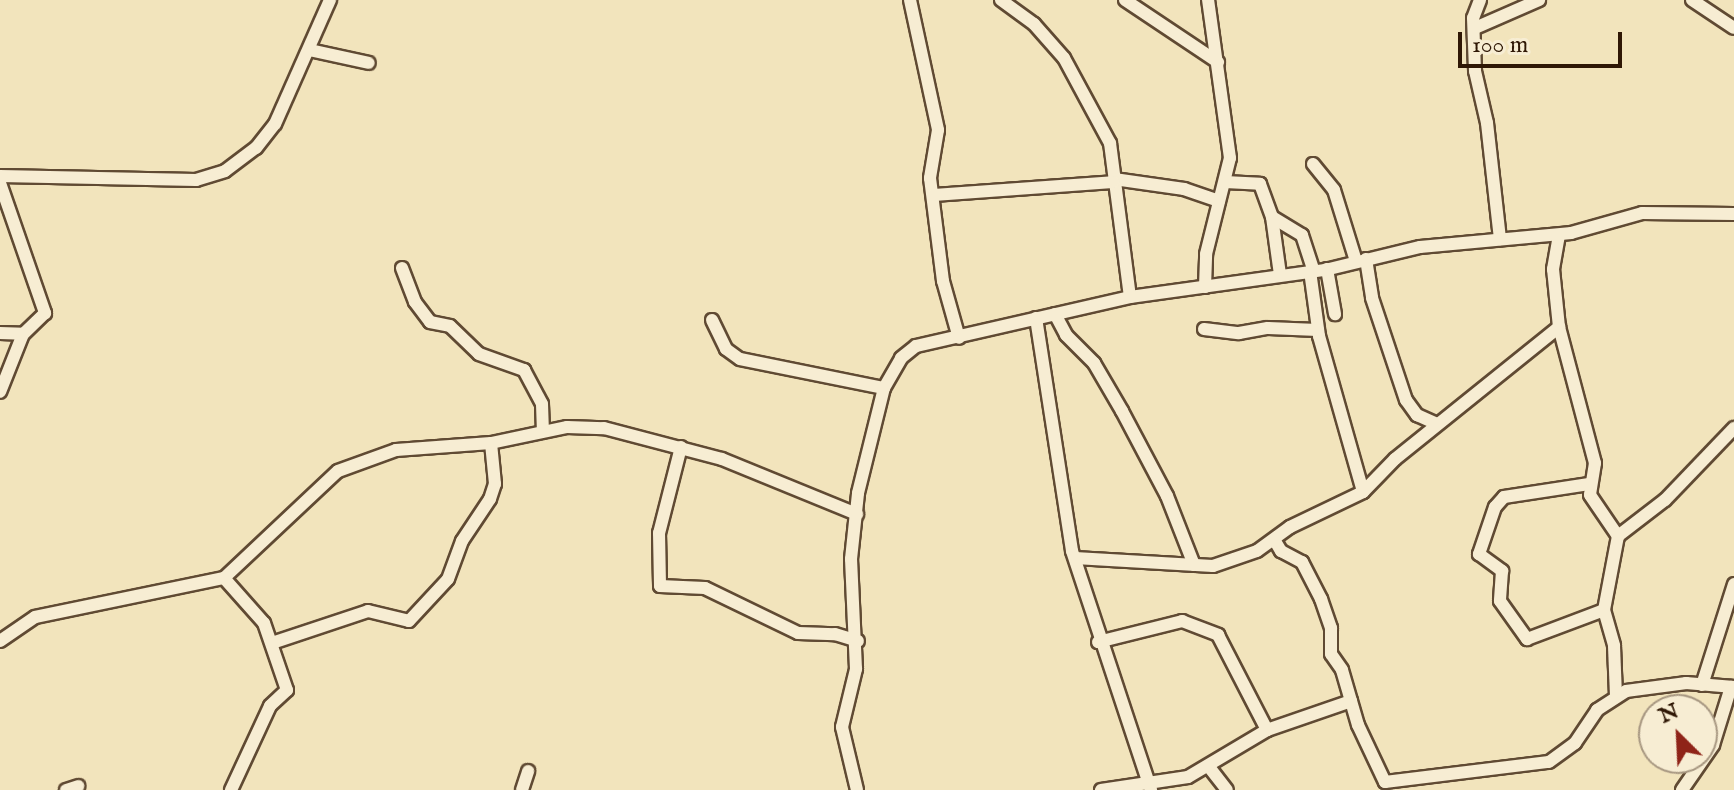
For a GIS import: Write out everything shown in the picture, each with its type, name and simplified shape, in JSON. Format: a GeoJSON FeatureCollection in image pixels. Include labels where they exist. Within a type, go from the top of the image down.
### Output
{"type":"FeatureCollection","features":[{"type":"Feature","properties":{"kind":"street"},"geometry":{"type":"LineString","coordinates":[[0,176],[196,180],[214,175],[244,159],[275,124],[330,0]]}},
{"type":"Feature","properties":{"kind":"street"},"geometry":{"type":"LineString","coordinates":[[910,0],[938,130],[930,158],[933,195],[943,281],[959,338]]}},
{"type":"Feature","properties":{"kind":"street"},"geometry":{"type":"LineString","coordinates":[[1001,0],[1034,24],[1064,58],[1110,143],[1130,297]]}},
{"type":"Feature","properties":{"kind":"street"},"geometry":{"type":"LineString","coordinates":[[1125,0],[1218,62]]}},
{"type":"Feature","properties":{"kind":"street"},"geometry":{"type":"LineString","coordinates":[[1205,287],[1206,254],[1225,182],[1230,133],[1208,0]]}},
{"type":"Feature","properties":{"kind":"street"},"geometry":{"type":"LineString","coordinates":[[1480,0],[1475,28],[1475,71],[1486,112],[1500,239]]}},
{"type":"Feature","properties":{"kind":"street"},"geometry":{"type":"LineString","coordinates":[[1475,28],[1539,0]]}},
{"type":"Feature","properties":{"kind":"street"},"geometry":{"type":"LineString","coordinates":[[1692,0],[1734,28]]}},
{"type":"Feature","properties":{"kind":"street"},"geometry":{"type":"LineString","coordinates":[[309,50],[369,63]]}},
{"type":"Feature","properties":{"kind":"street"},"geometry":{"type":"LineString","coordinates":[[1313,164],[1334,190],[1361,260],[1406,400],[1417,415],[1437,424]]}},
{"type":"Feature","properties":{"kind":"street"},"geometry":{"type":"LineString","coordinates":[[933,195],[1114,181],[1184,189],[1219,201]]}},
{"type":"Feature","properties":{"kind":"street"},"geometry":{"type":"LineString","coordinates":[[1225,182],[1260,184],[1272,217],[1280,275]]}},
{"type":"Feature","properties":{"kind":"street"},"geometry":{"type":"LineString","coordinates":[[0,183],[44,306],[41,319],[23,334],[0,392]]}},
{"type":"Feature","properties":{"kind":"street"},"geometry":{"type":"LineString","coordinates":[[857,790],[842,727],[858,641],[851,559],[864,461],[884,388],[901,358],[916,346],[1130,297],[1317,270],[1420,247],[1559,235],[1642,213],[1734,214]]}},
{"type":"Feature","properties":{"kind":"street"},"geometry":{"type":"LineString","coordinates":[[1272,217],[1300,231],[1335,314]]}},
{"type":"Feature","properties":{"kind":"street"},"geometry":{"type":"LineString","coordinates":[[1559,235],[1553,269],[1559,327],[1595,463],[1589,484],[1594,505],[1618,536]]}},
{"type":"Feature","properties":{"kind":"street"},"geometry":{"type":"LineString","coordinates":[[402,268],[415,302],[430,322],[450,326],[479,354],[524,370],[542,404],[543,431]]}},
{"type":"Feature","properties":{"kind":"street"},"geometry":{"type":"LineString","coordinates":[[1317,270],[1318,330],[1363,492]]}},
{"type":"Feature","properties":{"kind":"street"},"geometry":{"type":"LineString","coordinates":[[1055,314],[1066,335],[1094,363],[1122,411],[1167,496],[1194,565]]}},
{"type":"Feature","properties":{"kind":"street"},"geometry":{"type":"LineString","coordinates":[[1036,318],[1075,558],[1098,642],[1150,788]]}},
{"type":"Feature","properties":{"kind":"street"},"geometry":{"type":"LineString","coordinates":[[712,320],[726,349],[740,359],[884,388]]}},
{"type":"Feature","properties":{"kind":"street"},"geometry":{"type":"LineString","coordinates":[[1075,558],[1194,565],[1224,563],[1275,541],[1290,527],[1363,492],[1437,424],[1559,327]]}},
{"type":"Feature","properties":{"kind":"street"},"geometry":{"type":"LineString","coordinates":[[1204,329],[1318,330]]}},
{"type":"Feature","properties":{"kind":"street"},"geometry":{"type":"LineString","coordinates":[[0,333],[23,334]]}},
{"type":"Feature","properties":{"kind":"street"},"geometry":{"type":"LineString","coordinates":[[1,635],[35,617],[224,578],[346,466],[396,450],[491,443],[543,431],[604,428],[722,459],[857,514]]}},
{"type":"Feature","properties":{"kind":"street"},"geometry":{"type":"LineString","coordinates":[[1616,696],[1614,646],[1604,610],[1618,536],[1665,500],[1734,428]]}},
{"type":"Feature","properties":{"kind":"street"},"geometry":{"type":"LineString","coordinates":[[272,643],[368,611],[409,621],[448,579],[462,541],[490,499],[495,484],[491,443]]}},
{"type":"Feature","properties":{"kind":"street"},"geometry":{"type":"LineString","coordinates":[[681,447],[659,533],[660,586],[705,588],[798,633],[835,634],[858,641]]}},
{"type":"Feature","properties":{"kind":"street"},"geometry":{"type":"LineString","coordinates":[[1589,484],[1500,499],[1479,554],[1502,571],[1500,601],[1527,639],[1604,610]]}},
{"type":"Feature","properties":{"kind":"street"},"geometry":{"type":"LineString","coordinates":[[1275,541],[1281,551],[1302,562],[1321,599],[1331,628],[1331,654],[1384,786],[1549,762],[1575,743],[1597,710],[1616,696],[1652,686],[1732,687],[1713,745],[1682,790]]}},
{"type":"Feature","properties":{"kind":"street"},"geometry":{"type":"LineString","coordinates":[[224,578],[254,606],[272,643],[287,690],[270,706],[231,790]]}},
{"type":"Feature","properties":{"kind":"street"},"geometry":{"type":"LineString","coordinates":[[1702,685],[1734,584]]}},
{"type":"Feature","properties":{"kind":"street"},"geometry":{"type":"LineString","coordinates":[[1098,642],[1182,621],[1218,635],[1267,730]]}},
{"type":"Feature","properties":{"kind":"street"},"geometry":{"type":"LineString","coordinates":[[1101,790],[1150,788],[1209,767],[1267,730],[1351,701]]}},
{"type":"Feature","properties":{"kind":"street"},"geometry":{"type":"LineString","coordinates":[[1209,767],[1227,790]]}},
{"type":"Feature","properties":{"kind":"street"},"geometry":{"type":"LineString","coordinates":[[522,790],[528,771]]}}]}
